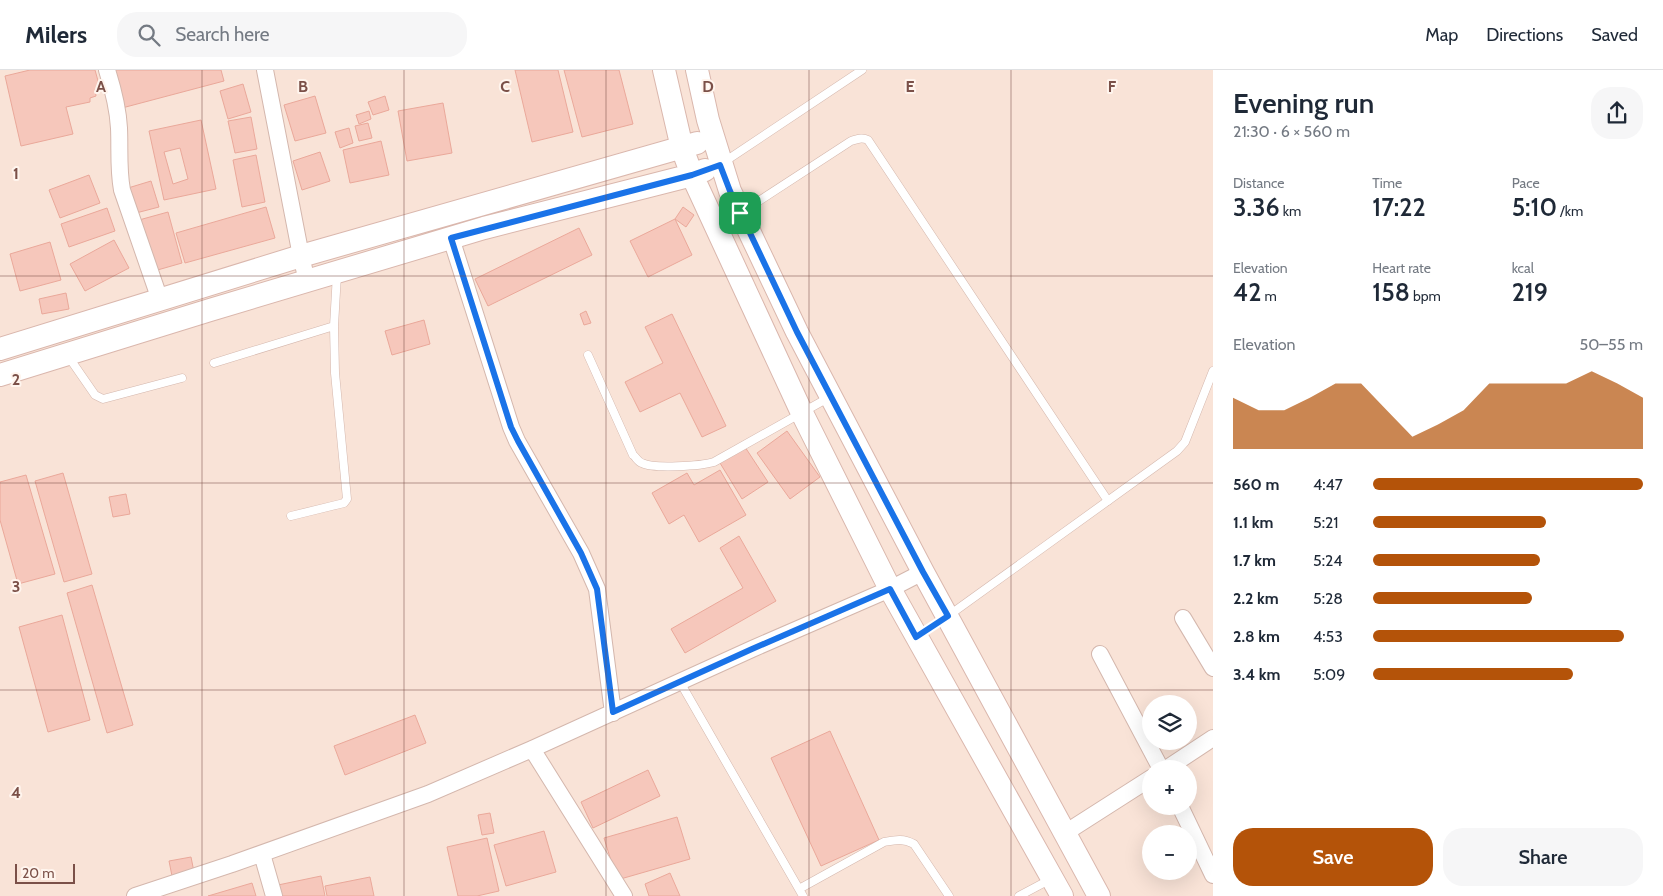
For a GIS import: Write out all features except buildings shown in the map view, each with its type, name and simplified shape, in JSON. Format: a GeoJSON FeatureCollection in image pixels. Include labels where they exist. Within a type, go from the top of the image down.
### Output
{"type":"FeatureCollection","features":[{"type":"Feature","properties":{"kind":"main road"},"geometry":{"type":"LineString","coordinates":[[664,70],[682,148],[692,175],[802,413],[890,589],[1057,887]]}},
{"type":"Feature","properties":{"kind":"main road"},"geometry":{"type":"LineString","coordinates":[[698,70],[712,138],[720,165],[740,213],[797,332],[923,572],[1099,896]]}},
{"type":"Feature","properties":{"kind":"main road"},"geometry":{"type":"LineString","coordinates":[[0,349],[301,256],[712,138]]}},
{"type":"Feature","properties":{"kind":"main road"},"geometry":{"type":"LineString","coordinates":[[0,375],[451,238],[692,175],[720,165]]}},
{"type":"Feature","properties":{"kind":"street"},"geometry":{"type":"LineString","coordinates":[[107,70],[114,91],[119,127],[122,190],[160,300]]}},
{"type":"Feature","properties":{"kind":"street"},"geometry":{"type":"LineString","coordinates":[[265,70],[307,281]]}},
{"type":"Feature","properties":{"kind":"street"},"geometry":{"type":"LineString","coordinates":[[451,238],[511,427],[581,553],[597,589],[613,712]]}},
{"type":"Feature","properties":{"kind":"street"},"geometry":{"type":"LineString","coordinates":[[135,896],[262,854],[428,794],[532,750],[752,649],[890,589],[923,572]]}},
{"type":"Feature","properties":{"kind":"street"},"geometry":{"type":"LineString","coordinates":[[1183,618],[1213,668]]}},
{"type":"Feature","properties":{"kind":"street"},"geometry":{"type":"LineString","coordinates":[[1100,654],[1157,760]]}},
{"type":"Feature","properties":{"kind":"street"},"geometry":{"type":"LineString","coordinates":[[1180,760],[1213,738]]}},
{"type":"Feature","properties":{"kind":"street"},"geometry":{"type":"LineString","coordinates":[[532,750],[624,896]]}},
{"type":"Feature","properties":{"kind":"street"},"geometry":{"type":"LineString","coordinates":[[1065,833],[1142,784]]}},
{"type":"Feature","properties":{"kind":"street"},"geometry":{"type":"LineString","coordinates":[[1184,815],[1213,875]]}},
{"type":"Feature","properties":{"kind":"street"},"geometry":{"type":"LineString","coordinates":[[262,854],[274,896]]}},
{"type":"Feature","properties":{"kind":"lane"},"geometry":{"type":"LineString","coordinates":[[720,165],[862,70]]}},
{"type":"Feature","properties":{"kind":"lane"},"geometry":{"type":"LineString","coordinates":[[740,213],[851,142],[864,138],[868,140],[1108,501]]}},
{"type":"Feature","properties":{"kind":"lane"},"geometry":{"type":"LineString","coordinates":[[291,516],[344,503],[347,499],[335,373],[334,326],[337,272]]}},
{"type":"Feature","properties":{"kind":"lane"},"geometry":{"type":"LineString","coordinates":[[214,363],[334,326]]}},
{"type":"Feature","properties":{"kind":"lane"},"geometry":{"type":"LineString","coordinates":[[67,354],[98,398],[103,399],[182,378]]}},
{"type":"Feature","properties":{"kind":"lane"},"geometry":{"type":"LineString","coordinates":[[588,355],[633,455],[641,463],[651,466],[703,465],[714,462],[831,396]]}},
{"type":"Feature","properties":{"kind":"lane"},"geometry":{"type":"LineString","coordinates":[[916,637],[1178,451],[1185,442],[1213,371]]}},
{"type":"Feature","properties":{"kind":"lane"},"geometry":{"type":"LineString","coordinates":[[680,682],[801,892],[884,842],[897,839],[906,840],[914,844],[949,896]]}},
{"type":"Feature","properties":{"kind":"lane"},"geometry":{"type":"LineString","coordinates":[[1019,896],[1057,887]]}},
{"type":"Feature","properties":{"kind":"shaded area"},"geometry":{"type":"Polygon","coordinates":[[[0,70],[1213,70],[1213,896],[0,896],[0,70]]]}},
{"type":"Feature","properties":{"kind":"route"},"geometry":{"type":"LineString","coordinates":[[720,165],[740,213],[797,332],[948,616],[916,637],[890,589],[613,712],[597,589],[581,553],[511,427],[451,238],[692,175],[720,165]]}}]}
